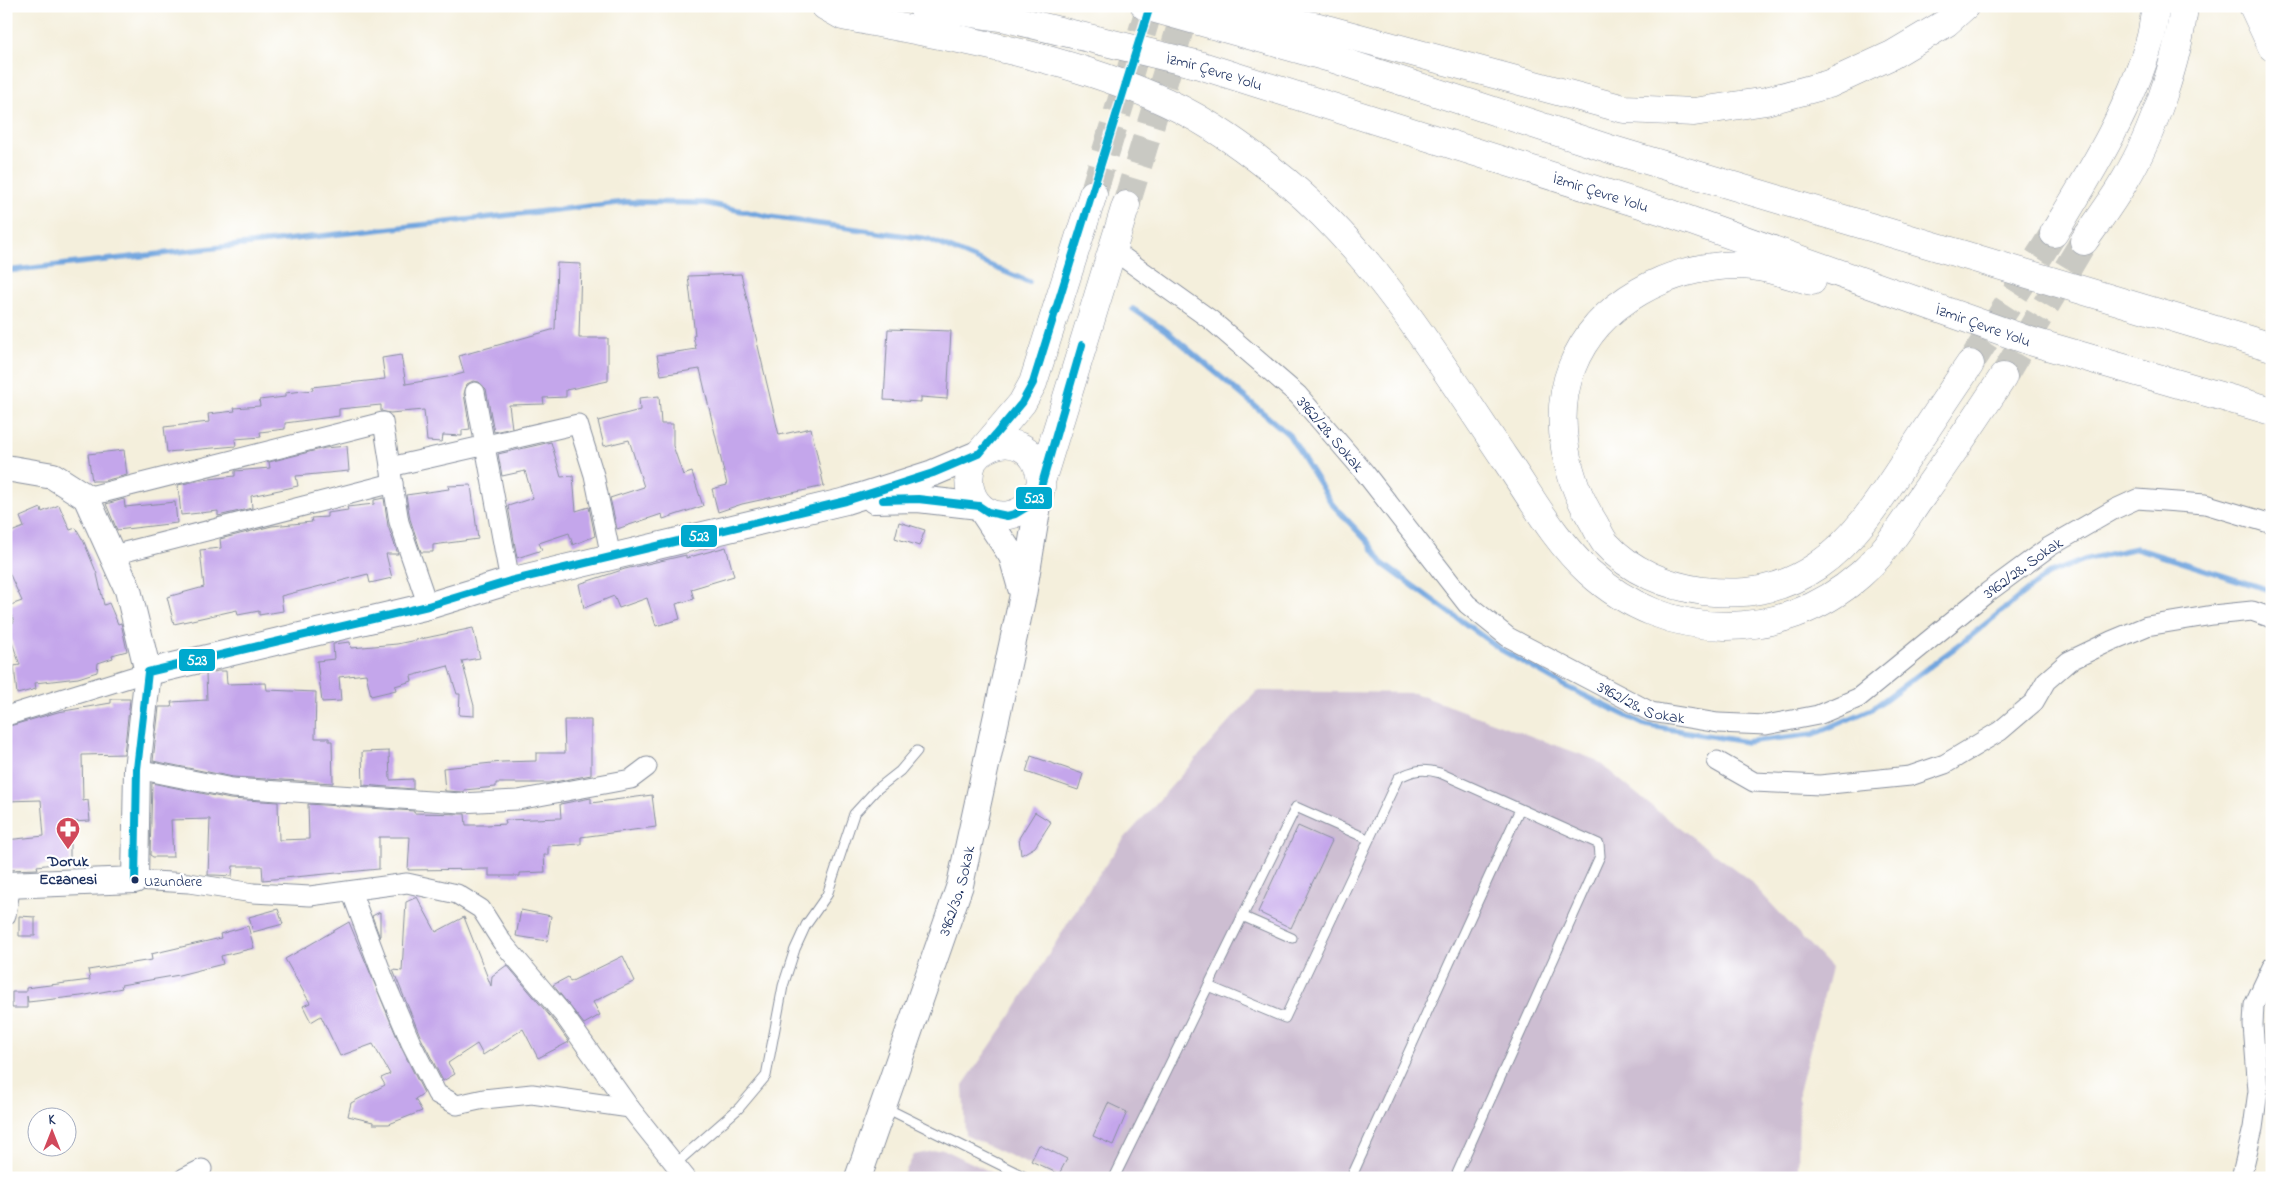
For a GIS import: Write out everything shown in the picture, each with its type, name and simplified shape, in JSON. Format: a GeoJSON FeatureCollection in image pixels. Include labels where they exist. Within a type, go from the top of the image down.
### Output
{"type":"FeatureCollection","features":[{"type":"Feature","properties":{"kind":"main road"},"geometry":{"type":"LineString","coordinates":[[826,6],[843,16],[1007,49],[1101,77],[1171,104],[1253,155],[1291,185],[1372,268],[1407,314],[1542,514],[1579,562],[1614,591],[1666,618],[1688,623],[1722,626],[1775,621],[1798,614],[1838,592],[1862,574],[1893,537],[2003,377]]}},
{"type":"Feature","properties":{"kind":"main road","name":"İzmir Çevre Yolu"},"geometry":{"type":"LineString","coordinates":[[922,6],[1006,18],[1196,64],[1669,213],[2030,341],[2272,411]]}},
{"type":"Feature","properties":{"kind":"main road"},"geometry":{"type":"LineString","coordinates":[[1145,6],[1334,59],[1612,150],[2272,347]]}},
{"type":"Feature","properties":{"kind":"main road"},"geometry":{"type":"LineString","coordinates":[[1184,6],[1315,26],[1624,109],[1694,112],[1766,101],[1829,84],[1892,55],[1946,23],[1965,6]]}},
{"type":"Feature","properties":{"kind":"main road"},"geometry":{"type":"LineString","coordinates":[[2054,233],[2094,168],[2129,98],[2150,40],[2156,6]]}},
{"type":"Feature","properties":{"kind":"main road"},"geometry":{"type":"LineString","coordinates":[[2084,241],[2126,179],[2149,130],[2164,91],[2174,57],[2184,6]]}},
{"type":"Feature","properties":{"kind":"main road"},"geometry":{"type":"LineString","coordinates":[[2253,6],[2272,47]]}},
{"type":"Feature","properties":{"kind":"main road"},"geometry":{"type":"LineString","coordinates":[[1093,194],[1032,383],[1022,404],[980,453],[971,467],[968,483],[971,495],[979,506],[994,514],[1011,516],[1028,508],[1036,498],[1041,487],[1083,342],[1126,205]]}},
{"type":"Feature","properties":{"kind":"main road"},"geometry":{"type":"LineString","coordinates":[[1970,364],[1878,502],[1853,533],[1819,564],[1794,580],[1767,590],[1740,593],[1685,588],[1643,572],[1606,544],[1576,490],[1569,465],[1563,422],[1572,366],[1596,328],[1615,307],[1650,286],[1671,277],[1738,265],[1760,268],[2030,341]]}},
{"type":"Feature","properties":{"kind":"main road"},"geometry":{"type":"LineString","coordinates":[[980,453],[988,447],[1007,443],[1025,449],[1038,465],[1041,487]]}},
{"type":"Feature","properties":{"kind":"street","name":"3962/28. Sokak"},"geometry":{"type":"LineString","coordinates":[[1113,250],[1211,320],[1298,395],[1365,473],[1467,604],[1508,636],[1651,712],[1718,723],[1766,725],[1818,715],[1858,698],[1988,592],[2049,547],[2115,509],[2137,499],[2205,504],[2272,524]]}},
{"type":"Feature","properties":{"kind":"street"},"geometry":{"type":"LineString","coordinates":[[475,392],[486,445],[504,559],[510,581]]}},
{"type":"Feature","properties":{"kind":"street"},"geometry":{"type":"LineString","coordinates":[[86,498],[382,422],[399,522],[428,606]]}},
{"type":"Feature","properties":{"kind":"street"},"geometry":{"type":"LineString","coordinates":[[113,555],[391,475],[486,445],[578,424],[594,475],[612,557]]}},
{"type":"Feature","properties":{"kind":"street"},"geometry":{"type":"LineString","coordinates":[[6,716],[148,672],[428,606],[510,581],[846,501],[933,473],[980,453]]}},
{"type":"Feature","properties":{"kind":"street"},"geometry":{"type":"LineString","coordinates":[[6,468],[53,476],[86,498],[128,590],[148,672],[137,769],[135,880]]}},
{"type":"Feature","properties":{"kind":"street","name":"3962/30. Sokak"},"geometry":{"type":"LineString","coordinates":[[858,1178],[960,885],[1023,595],[1041,487]]}},
{"type":"Feature","properties":{"kind":"street"},"geometry":{"type":"LineString","coordinates":[[846,501],[918,499],[979,506],[1012,556],[1023,595]]}},
{"type":"Feature","properties":{"kind":"street"},"geometry":{"type":"LineString","coordinates":[[1718,762],[1754,782],[1820,785],[1910,776],[1945,764],[2000,731],[2034,702],[2046,681],[2069,661],[2120,637],[2147,626],[2213,615],[2252,611],[2272,618]]}},
{"type":"Feature","properties":{"kind":"street"},"geometry":{"type":"LineString","coordinates":[[137,769],[232,788],[461,803],[518,800],[632,780],[647,767]]}},
{"type":"Feature","properties":{"kind":"street"},"geometry":{"type":"LineString","coordinates":[[6,915],[9,885],[135,880],[189,883],[253,893],[310,896],[407,883],[457,894],[481,909],[502,942],[563,1014],[630,1108],[680,1171]]}},
{"type":"Feature","properties":{"kind":"street"},"geometry":{"type":"LineString","coordinates":[[351,890],[385,982],[436,1094],[457,1105],[484,1099],[532,1094],[630,1108]]}},
{"type":"Feature","properties":{"kind":"street"},"geometry":{"type":"LineString","coordinates":[[2241,1178],[2253,1128],[2258,1091],[2253,1025],[2254,1005],[2272,967]]}},
{"type":"Feature","properties":{"kind":"street"},"geometry":{"type":"LineString","coordinates":[[184,1178],[202,1169]]}},
{"type":"Feature","properties":{"kind":"lane"},"geometry":{"type":"LineString","coordinates":[[680,1171],[740,1108],[766,1076],[783,986],[795,949],[806,925],[827,895],[854,814],[876,790],[900,771],[917,750]]}},
{"type":"Feature","properties":{"kind":"lane"},"geometry":{"type":"LineString","coordinates":[[1208,986],[1285,1018],[1398,778],[1413,770],[1429,770],[1440,773],[1599,844],[1600,856],[1456,1178]]}},
{"type":"Feature","properties":{"kind":"lane"},"geometry":{"type":"LineString","coordinates":[[1114,1178],[1296,808],[1368,839]]}},
{"type":"Feature","properties":{"kind":"lane"},"geometry":{"type":"LineString","coordinates":[[1351,1178],[1520,809]]}},
{"type":"Feature","properties":{"kind":"lane"},"geometry":{"type":"LineString","coordinates":[[1242,916],[1292,938]]}},
{"type":"Feature","properties":{"kind":"lane"},"geometry":{"type":"LineString","coordinates":[[884,1107],[1027,1178]]}},
{"type":"Feature","properties":{"kind":"shaded area"},"geometry":{"type":"Polygon","coordinates":[[[1257,691],[1414,693],[1596,760],[1656,810],[1748,879],[1831,968],[1799,1092],[1798,1178],[1058,1178],[965,1135],[963,1085],[1006,1023],[1092,884],[1123,840],[1257,691]]]}},
{"type":"Feature","properties":{"kind":"shaded area"},"geometry":{"type":"Polygon","coordinates":[[[943,1149],[1003,1178],[902,1178],[914,1155],[943,1149]]]}},
{"type":"Feature","properties":{"kind":"building"},"geometry":{"type":"Polygon","coordinates":[[[557,263],[581,264],[579,338],[608,338],[608,381],[566,390],[566,397],[543,398],[544,404],[509,405],[512,428],[494,432],[486,389],[479,382],[473,381],[467,384],[464,394],[470,429],[462,430],[462,436],[443,435],[442,442],[427,441],[424,410],[390,413],[381,411],[381,405],[339,409],[339,416],[285,423],[285,429],[260,432],[261,437],[235,439],[236,446],[167,452],[164,427],[209,422],[208,414],[235,411],[234,408],[260,406],[259,400],[285,397],[285,393],[313,390],[312,387],[385,379],[382,358],[401,355],[406,384],[453,376],[464,373],[459,356],[555,329],[557,263]]]}},
{"type":"Feature","properties":{"kind":"building"},"geometry":{"type":"Polygon","coordinates":[[[741,274],[779,435],[811,428],[824,486],[742,504],[718,512],[712,489],[727,485],[700,369],[661,375],[657,355],[696,349],[693,336],[695,335],[688,276],[741,274]]]}},
{"type":"Feature","properties":{"kind":"building"},"geometry":{"type":"Polygon","coordinates":[[[888,329],[951,331],[947,399],[921,397],[921,402],[884,400],[888,329]]]}},
{"type":"Feature","properties":{"kind":"building"},"geometry":{"type":"Polygon","coordinates":[[[659,396],[661,424],[673,424],[673,446],[683,475],[692,472],[703,506],[663,519],[662,514],[617,529],[610,498],[644,487],[629,440],[604,446],[598,421],[640,410],[639,398],[659,396]]]}},
{"type":"Feature","properties":{"kind":"building"},"geometry":{"type":"Polygon","coordinates":[[[551,442],[561,477],[573,476],[576,511],[589,507],[595,536],[573,545],[569,533],[539,543],[542,550],[517,558],[508,506],[533,498],[525,471],[502,476],[498,454],[551,442]]]}},
{"type":"Feature","properties":{"kind":"building"},"geometry":{"type":"Polygon","coordinates":[[[347,446],[349,471],[296,476],[298,486],[251,496],[252,508],[218,516],[218,511],[181,515],[178,485],[235,476],[235,471],[270,468],[269,462],[325,448],[347,446]]]}},
{"type":"Feature","properties":{"kind":"building"},"geometry":{"type":"Polygon","coordinates":[[[124,450],[127,475],[103,481],[92,481],[88,454],[124,450]]]}},
{"type":"Feature","properties":{"kind":"building"},"geometry":{"type":"Polygon","coordinates":[[[471,485],[478,539],[433,545],[433,552],[421,552],[410,519],[406,495],[449,489],[448,486],[471,485]]]}},
{"type":"Feature","properties":{"kind":"building"},"geometry":{"type":"Polygon","coordinates":[[[384,498],[388,526],[398,554],[386,554],[392,578],[370,583],[368,574],[281,596],[283,611],[259,615],[259,611],[238,615],[237,610],[174,624],[167,597],[204,587],[200,550],[221,548],[220,539],[272,526],[312,522],[311,518],[327,517],[327,513],[348,510],[347,507],[374,504],[374,500],[384,498]]]}},
{"type":"Feature","properties":{"kind":"building"},"geometry":{"type":"Polygon","coordinates":[[[124,499],[125,507],[175,502],[177,523],[117,530],[106,504],[124,499]]]}},
{"type":"Feature","properties":{"kind":"building"},"geometry":{"type":"Polygon","coordinates":[[[59,505],[70,530],[76,528],[84,542],[97,574],[104,605],[109,603],[118,624],[121,623],[127,651],[112,655],[113,658],[98,663],[97,672],[78,678],[35,683],[36,689],[17,694],[14,666],[20,665],[6,625],[14,622],[8,606],[22,601],[6,566],[6,534],[24,527],[20,517],[41,508],[42,512],[59,505]]]}},
{"type":"Feature","properties":{"kind":"building"},"geometry":{"type":"Polygon","coordinates":[[[899,522],[925,530],[919,546],[895,538],[899,522]]]}},
{"type":"Feature","properties":{"kind":"building"},"geometry":{"type":"Polygon","coordinates":[[[726,547],[734,576],[691,589],[694,599],[676,604],[680,619],[656,626],[647,598],[619,608],[614,596],[584,608],[579,584],[625,569],[686,555],[686,558],[726,547]]]}},
{"type":"Feature","properties":{"kind":"building"},"geometry":{"type":"Polygon","coordinates":[[[473,628],[480,658],[462,661],[474,706],[474,716],[459,715],[460,694],[457,694],[448,666],[411,676],[412,681],[395,686],[396,690],[371,696],[366,674],[339,677],[341,701],[322,702],[317,661],[334,659],[333,644],[350,642],[351,648],[397,644],[473,628]]]}},
{"type":"Feature","properties":{"kind":"building"},"geometry":{"type":"Polygon","coordinates":[[[226,671],[227,684],[266,683],[267,690],[316,692],[315,738],[329,738],[329,741],[332,741],[333,783],[233,777],[153,761],[159,707],[172,707],[171,702],[207,700],[206,674],[226,671]]]}},
{"type":"Feature","properties":{"kind":"building"},"geometry":{"type":"Polygon","coordinates":[[[111,699],[130,699],[124,754],[82,755],[83,801],[88,800],[90,821],[70,822],[70,862],[37,866],[38,869],[6,870],[6,840],[44,836],[41,800],[6,801],[6,727],[58,712],[111,703],[111,699]]]}},
{"type":"Feature","properties":{"kind":"building"},"geometry":{"type":"Polygon","coordinates":[[[564,720],[591,720],[591,775],[549,783],[496,783],[496,787],[464,790],[464,792],[445,791],[443,768],[502,762],[536,761],[536,753],[565,753],[564,720]]]}},
{"type":"Feature","properties":{"kind":"building"},"geometry":{"type":"Polygon","coordinates":[[[389,751],[390,780],[413,779],[413,789],[363,785],[362,752],[389,751]]]}},
{"type":"Feature","properties":{"kind":"building"},"geometry":{"type":"Polygon","coordinates":[[[1031,756],[1083,774],[1078,790],[1026,772],[1031,756]]]}},
{"type":"Feature","properties":{"kind":"building"},"geometry":{"type":"Polygon","coordinates":[[[152,783],[230,799],[278,802],[279,840],[309,839],[308,804],[414,811],[414,813],[465,814],[466,825],[486,825],[506,824],[505,820],[561,818],[560,804],[591,798],[591,803],[652,795],[656,827],[581,837],[581,844],[548,846],[548,855],[544,855],[545,872],[520,873],[520,876],[489,876],[489,869],[408,870],[410,837],[379,837],[379,869],[263,880],[262,866],[233,866],[232,876],[208,875],[210,819],[171,820],[173,857],[153,857],[150,855],[152,783]]]}},
{"type":"Feature","properties":{"kind":"building"},"geometry":{"type":"Polygon","coordinates":[[[1035,812],[1051,822],[1035,847],[1021,855],[1019,838],[1035,812]]]}},
{"type":"Feature","properties":{"kind":"building"},"geometry":{"type":"Polygon","coordinates":[[[1298,826],[1332,841],[1291,928],[1258,912],[1298,826]]]}},
{"type":"Feature","properties":{"kind":"building"},"geometry":{"type":"Polygon","coordinates":[[[417,897],[436,932],[464,917],[491,986],[492,976],[507,965],[569,1042],[538,1058],[523,1029],[483,1055],[477,1044],[448,1063],[455,1074],[443,1081],[421,1038],[393,970],[402,971],[406,902],[417,897]]]}},
{"type":"Feature","properties":{"kind":"building"},"geometry":{"type":"Polygon","coordinates":[[[278,909],[283,924],[253,932],[249,917],[278,909]]]}},
{"type":"Feature","properties":{"kind":"building"},"geometry":{"type":"Polygon","coordinates":[[[521,910],[551,916],[547,941],[516,936],[521,910]]]}},
{"type":"Feature","properties":{"kind":"building"},"geometry":{"type":"Polygon","coordinates":[[[380,912],[380,938],[372,916],[380,912]]]}},
{"type":"Feature","properties":{"kind":"building"},"geometry":{"type":"Polygon","coordinates":[[[19,916],[35,917],[35,936],[19,936],[19,916]]]}},
{"type":"Feature","properties":{"kind":"building"},"geometry":{"type":"Polygon","coordinates":[[[349,922],[401,1047],[424,1093],[415,1099],[422,1111],[389,1124],[373,1124],[373,1122],[348,1116],[351,1103],[385,1085],[381,1078],[390,1074],[373,1044],[340,1056],[321,1016],[311,1022],[303,1006],[310,1003],[285,959],[349,922]]]}},
{"type":"Feature","properties":{"kind":"building"},"geometry":{"type":"Polygon","coordinates":[[[248,926],[254,948],[221,956],[223,964],[179,975],[121,985],[122,988],[81,996],[28,1002],[27,996],[27,1008],[12,1008],[12,992],[26,992],[26,988],[90,980],[88,970],[152,960],[151,954],[221,938],[220,934],[248,926]]]}},
{"type":"Feature","properties":{"kind":"building"},"geometry":{"type":"Polygon","coordinates":[[[623,956],[635,981],[593,1002],[600,1015],[584,1024],[553,985],[568,977],[570,982],[623,956]]]}},
{"type":"Feature","properties":{"kind":"building"},"geometry":{"type":"Polygon","coordinates":[[[1108,1103],[1127,1112],[1113,1145],[1093,1136],[1108,1103]]]}},
{"type":"Feature","properties":{"kind":"building"},"geometry":{"type":"Polygon","coordinates":[[[1039,1145],[1067,1159],[1059,1174],[1031,1161],[1039,1145]]]}},
{"type":"Feature","properties":{"kind":"waterway"},"geometry":{"type":"LineString","coordinates":[[6,271],[627,202],[705,203],[770,217],[928,239],[1029,282]]}},
{"type":"Feature","properties":{"kind":"waterway"},"geometry":{"type":"LineString","coordinates":[[1133,309],[1168,332],[1289,435],[1332,504],[1368,542],[1383,564],[1500,649],[1563,685],[1645,725],[1746,742],[1814,734],[1872,709],[1967,639],[2048,574],[2084,560],[2136,548],[2272,591]]}},
{"type":"Feature","properties":{"kind":"tunnel"},"geometry":{"type":"LineString","coordinates":[[1093,194],[1150,6]]}},
{"type":"Feature","properties":{"kind":"tunnel"},"geometry":{"type":"LineString","coordinates":[[1126,205],[1187,6]]}},
{"type":"Feature","properties":{"kind":"tunnel"},"geometry":{"type":"LineString","coordinates":[[1970,364],[2054,233]]}},
{"type":"Feature","properties":{"kind":"tunnel"},"geometry":{"type":"LineString","coordinates":[[2003,377],[2084,241]]}},
{"type":"Feature","properties":{"kind":"transit line","name":"523"},"geometry":{"type":"LineString","coordinates":[[135,880],[137,769],[148,672],[428,606],[510,581],[846,501],[933,473],[980,453],[1022,403],[1033,383],[1150,6]]}},
{"type":"Feature","properties":{"kind":"transit line","name":"523"},"geometry":{"type":"LineString","coordinates":[[883,500],[918,499],[979,506],[988,512],[1007,516],[1015,514],[1030,505],[1041,487],[1082,345]]}},
{"type":"Feature","properties":{"kind":"place","name":"Doruk Eczanesi"},"geometry":{"type":"Point","coordinates":[68,850]}},
{"type":"Feature","properties":{"kind":"place","name":"Uzundere"},"geometry":{"type":"Point","coordinates":[135,880]}}]}
